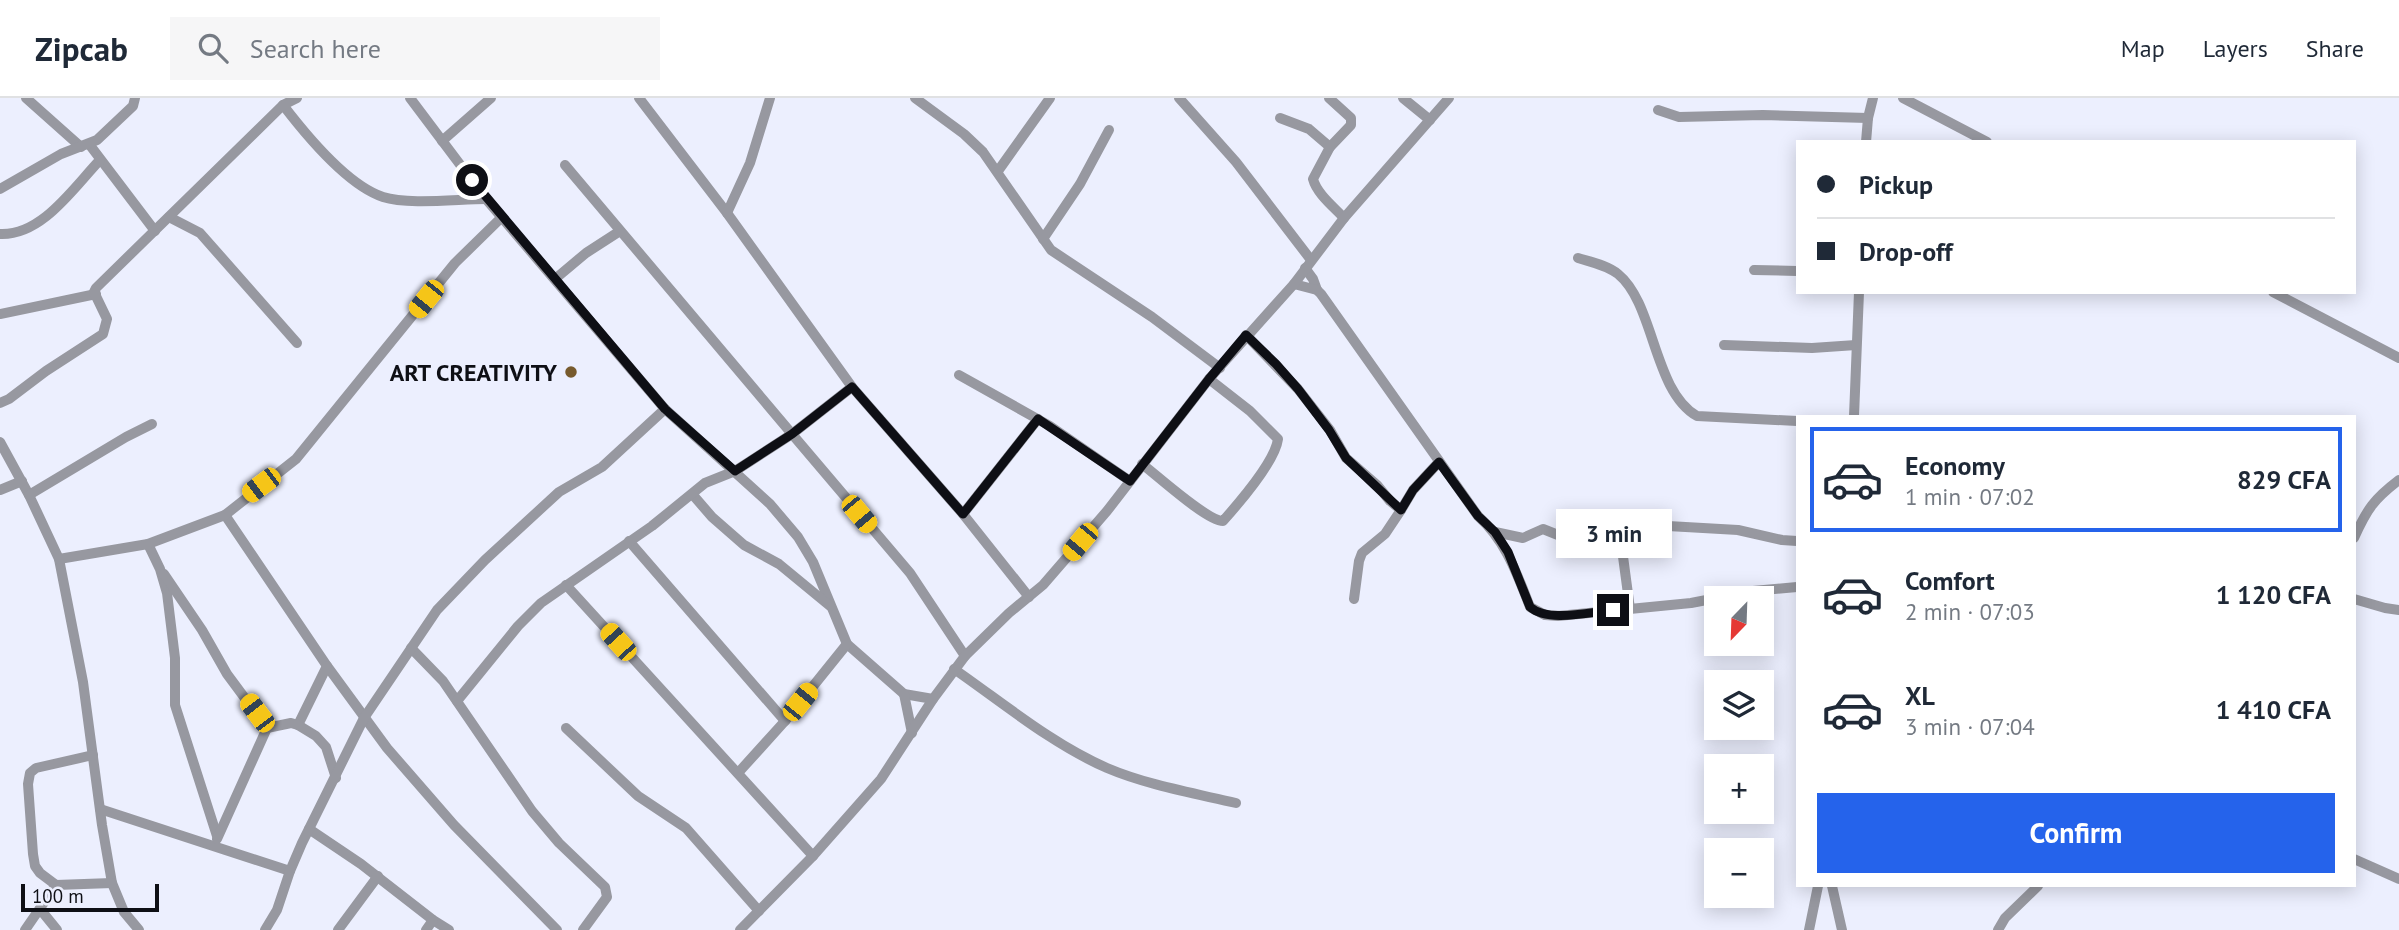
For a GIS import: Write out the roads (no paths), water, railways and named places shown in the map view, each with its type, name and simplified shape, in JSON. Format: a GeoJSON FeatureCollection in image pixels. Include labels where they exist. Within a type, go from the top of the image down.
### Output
{"type":"FeatureCollection","features":[{"type":"Feature","properties":{"kind":"street"},"geometry":{"type":"LineString","coordinates":[[26,98],[100,160],[155,231]]}},
{"type":"Feature","properties":{"kind":"street"},"geometry":{"type":"LineString","coordinates":[[0,189],[61,154],[97,140],[133,106],[135,98]]}},
{"type":"Feature","properties":{"kind":"street"},"geometry":{"type":"LineString","coordinates":[[0,403],[9,400],[103,334],[107,319],[96,288],[283,105],[298,98]]}},
{"type":"Feature","properties":{"kind":"street"},"geometry":{"type":"LineString","coordinates":[[410,98],[486,199],[665,409],[770,504],[798,537],[813,562],[847,644],[904,694],[933,699]]}},
{"type":"Feature","properties":{"kind":"street"},"geometry":{"type":"LineString","coordinates":[[442,141],[491,98]]}},
{"type":"Feature","properties":{"kind":"street"},"geometry":{"type":"LineString","coordinates":[[639,98],[727,213],[852,387],[963,514],[1029,597]]}},
{"type":"Feature","properties":{"kind":"street"},"geometry":{"type":"LineString","coordinates":[[727,213],[750,163],[770,98]]}},
{"type":"Feature","properties":{"kind":"street"},"geometry":{"type":"LineString","coordinates":[[915,98],[964,134],[983,152],[1051,250],[1193,346],[1220,368]]}},
{"type":"Feature","properties":{"kind":"street"},"geometry":{"type":"LineString","coordinates":[[998,171],[1050,98]]}},
{"type":"Feature","properties":{"kind":"street"},"geometry":{"type":"LineString","coordinates":[[1179,98],[1236,162],[1308,264],[1317,290],[1478,516],[1495,532],[1508,552],[1530,607],[1536,612],[1558,616],[1691,603],[1753,591],[1796,587]]}},
{"type":"Feature","properties":{"kind":"street"},"geometry":{"type":"LineString","coordinates":[[1329,98],[1341,107],[1352,122],[1330,147],[1316,171],[1314,184],[1344,218]]}},
{"type":"Feature","properties":{"kind":"street"},"geometry":{"type":"LineString","coordinates":[[1403,98],[1430,120]]}},
{"type":"Feature","properties":{"kind":"street"},"geometry":{"type":"LineString","coordinates":[[740,930],[813,856],[881,779],[954,669],[1009,612],[1043,585],[1130,481],[1209,379],[1294,284],[1344,218],[1449,98]]}},
{"type":"Feature","properties":{"kind":"street"},"geometry":{"type":"LineString","coordinates":[[1866,140],[1873,98]]}},
{"type":"Feature","properties":{"kind":"street"},"geometry":{"type":"LineString","coordinates":[[1903,98],[1983,140]]}},
{"type":"Feature","properties":{"kind":"street"},"geometry":{"type":"LineString","coordinates":[[283,105],[301,128],[352,180],[371,192],[385,198],[401,200],[486,199]]}},
{"type":"Feature","properties":{"kind":"street"},"geometry":{"type":"LineString","coordinates":[[1658,110],[1679,117],[1763,114],[1868,118]]}},
{"type":"Feature","properties":{"kind":"street"},"geometry":{"type":"LineString","coordinates":[[1280,118],[1309,129],[1330,147]]}},
{"type":"Feature","properties":{"kind":"street"},"geometry":{"type":"LineString","coordinates":[[1043,239],[1080,184],[1109,130]]}},
{"type":"Feature","properties":{"kind":"street"},"geometry":{"type":"LineString","coordinates":[[0,234],[23,232],[38,224],[100,160]]}},
{"type":"Feature","properties":{"kind":"street"},"geometry":{"type":"LineString","coordinates":[[565,165],[910,573],[965,656]]}},
{"type":"Feature","properties":{"kind":"street"},"geometry":{"type":"LineString","coordinates":[[59,558],[148,544],[225,515],[296,459],[455,263],[502,216]]}},
{"type":"Feature","properties":{"kind":"street"},"geometry":{"type":"LineString","coordinates":[[169,217],[200,233],[297,343]]}},
{"type":"Feature","properties":{"kind":"street"},"geometry":{"type":"LineString","coordinates":[[555,279],[586,253],[620,230]]}},
{"type":"Feature","properties":{"kind":"street"},"geometry":{"type":"LineString","coordinates":[[1578,258],[1601,265],[1618,274],[1628,284],[1646,321],[1660,362],[1685,409],[1697,416],[1796,421]]}},
{"type":"Feature","properties":{"kind":"street"},"geometry":{"type":"LineString","coordinates":[[1754,270],[1796,271]]}},
{"type":"Feature","properties":{"kind":"street"},"geometry":{"type":"LineString","coordinates":[[1294,284],[1317,290]]}},
{"type":"Feature","properties":{"kind":"street"},"geometry":{"type":"LineString","coordinates":[[0,314],[96,294]]}},
{"type":"Feature","properties":{"kind":"street"},"geometry":{"type":"LineString","coordinates":[[1854,415],[1859,294]]}},
{"type":"Feature","properties":{"kind":"street"},"geometry":{"type":"LineString","coordinates":[[2277,294],[2399,358]]}},
{"type":"Feature","properties":{"kind":"street"},"geometry":{"type":"LineString","coordinates":[[1246,335],[1298,389],[1334,437],[1346,458],[1401,510]]}},
{"type":"Feature","properties":{"kind":"street"},"geometry":{"type":"LineString","coordinates":[[1724,345],[1812,348],[1856,345]]}},
{"type":"Feature","properties":{"kind":"street"},"geometry":{"type":"LineString","coordinates":[[959,375],[1038,419],[1130,481]]}},
{"type":"Feature","properties":{"kind":"street"},"geometry":{"type":"LineString","coordinates":[[1142,464],[1204,514],[1217,521],[1223,521],[1239,504],[1273,457],[1278,439],[1250,411],[1209,379]]}},
{"type":"Feature","properties":{"kind":"street"},"geometry":{"type":"LineString","coordinates":[[457,701],[518,626],[541,603],[693,495],[705,483],[735,471],[792,434],[852,387]]}},
{"type":"Feature","properties":{"kind":"street"},"geometry":{"type":"LineString","coordinates":[[265,930],[281,900],[290,871],[309,829],[364,718],[437,610],[485,560],[559,492],[602,467],[665,409]]}},
{"type":"Feature","properties":{"kind":"street"},"geometry":{"type":"LineString","coordinates":[[963,514],[1038,419]]}},
{"type":"Feature","properties":{"kind":"street"},"geometry":{"type":"LineString","coordinates":[[29,495],[152,424]]}},
{"type":"Feature","properties":{"kind":"street"},"geometry":{"type":"LineString","coordinates":[[0,442],[59,558],[81,669],[112,883],[124,912],[139,930]]}},
{"type":"Feature","properties":{"kind":"street"},"geometry":{"type":"LineString","coordinates":[[1354,599],[1359,561],[1363,552],[1385,534],[1413,490],[1439,462]]}},
{"type":"Feature","properties":{"kind":"street"},"geometry":{"type":"LineString","coordinates":[[2356,534],[2378,496],[2399,480]]}},
{"type":"Feature","properties":{"kind":"street"},"geometry":{"type":"LineString","coordinates":[[0,490],[22,481]]}},
{"type":"Feature","properties":{"kind":"street"},"geometry":{"type":"LineString","coordinates":[[693,495],[712,517],[744,545],[779,564],[831,606]]}},
{"type":"Feature","properties":{"kind":"street"},"geometry":{"type":"LineString","coordinates":[[225,515],[364,718],[436,805],[557,930]]}},
{"type":"Feature","properties":{"kind":"street"},"geometry":{"type":"LineString","coordinates":[[1495,532],[1523,538],[1544,529],[1582,542],[1644,526],[1668,526],[1738,530],[1796,541]]}},
{"type":"Feature","properties":{"kind":"street"},"geometry":{"type":"LineString","coordinates":[[1620,534],[1630,609]]}},
{"type":"Feature","properties":{"kind":"street"},"geometry":{"type":"LineString","coordinates":[[629,541],[785,721]]}},
{"type":"Feature","properties":{"kind":"street"},"geometry":{"type":"LineString","coordinates":[[148,544],[160,569],[167,593],[175,658],[175,705],[187,736],[217,841]]}},
{"type":"Feature","properties":{"kind":"street"},"geometry":{"type":"LineString","coordinates":[[160,569],[179,593],[227,674],[267,728]]}},
{"type":"Feature","properties":{"kind":"street"},"geometry":{"type":"LineString","coordinates":[[566,584],[813,856]]}},
{"type":"Feature","properties":{"kind":"street"},"geometry":{"type":"LineString","coordinates":[[2356,599],[2399,611]]}},
{"type":"Feature","properties":{"kind":"street"},"geometry":{"type":"LineString","coordinates":[[738,773],[785,721],[847,644]]}},
{"type":"Feature","properties":{"kind":"street"},"geometry":{"type":"LineString","coordinates":[[411,648],[430,665],[457,701],[532,811],[559,843],[605,887],[607,897],[583,930]]}},
{"type":"Feature","properties":{"kind":"street"},"geometry":{"type":"LineString","coordinates":[[298,725],[327,666]]}},
{"type":"Feature","properties":{"kind":"street"},"geometry":{"type":"LineString","coordinates":[[954,669],[1072,750],[1107,768],[1145,781],[1236,803]]}},
{"type":"Feature","properties":{"kind":"street"},"geometry":{"type":"LineString","coordinates":[[904,694],[912,733]]}},
{"type":"Feature","properties":{"kind":"street"},"geometry":{"type":"LineString","coordinates":[[267,728],[291,723],[323,742],[336,778]]}},
{"type":"Feature","properties":{"kind":"street"},"geometry":{"type":"LineString","coordinates":[[217,841],[267,728]]}},
{"type":"Feature","properties":{"kind":"street"},"geometry":{"type":"LineString","coordinates":[[566,729],[638,796],[686,828],[759,911]]}},
{"type":"Feature","properties":{"kind":"street"},"geometry":{"type":"LineString","coordinates":[[93,755],[36,768],[30,774],[28,784],[35,866],[56,885],[112,883]]}},
{"type":"Feature","properties":{"kind":"street"},"geometry":{"type":"LineString","coordinates":[[100,809],[217,841],[290,871]]}},
{"type":"Feature","properties":{"kind":"street"},"geometry":{"type":"LineString","coordinates":[[309,829],[378,876],[449,930]]}},
{"type":"Feature","properties":{"kind":"street"},"geometry":{"type":"LineString","coordinates":[[2356,860],[2399,879]]}},
{"type":"Feature","properties":{"kind":"street"},"geometry":{"type":"LineString","coordinates":[[338,930],[378,876]]}},
{"type":"Feature","properties":{"kind":"street"},"geometry":{"type":"LineString","coordinates":[[24,930],[56,885]]}},
{"type":"Feature","properties":{"kind":"street"},"geometry":{"type":"LineString","coordinates":[[1809,930],[1818,887]]}},
{"type":"Feature","properties":{"kind":"street"},"geometry":{"type":"LineString","coordinates":[[1832,887],[1842,930]]}},
{"type":"Feature","properties":{"kind":"street"},"geometry":{"type":"LineString","coordinates":[[1998,930],[2005,918],[2037,887]]}},
{"type":"Feature","properties":{"kind":"street"},"geometry":{"type":"LineString","coordinates":[[40,909],[57,930]]}},
{"type":"Feature","properties":{"kind":"street"},"geometry":{"type":"LineString","coordinates":[[426,930],[433,920]]}},
{"type":"Feature","properties":{"kind":"place","name":"ART CREATIVITY"},"geometry":{"type":"Point","coordinates":[571,372]}}]}
